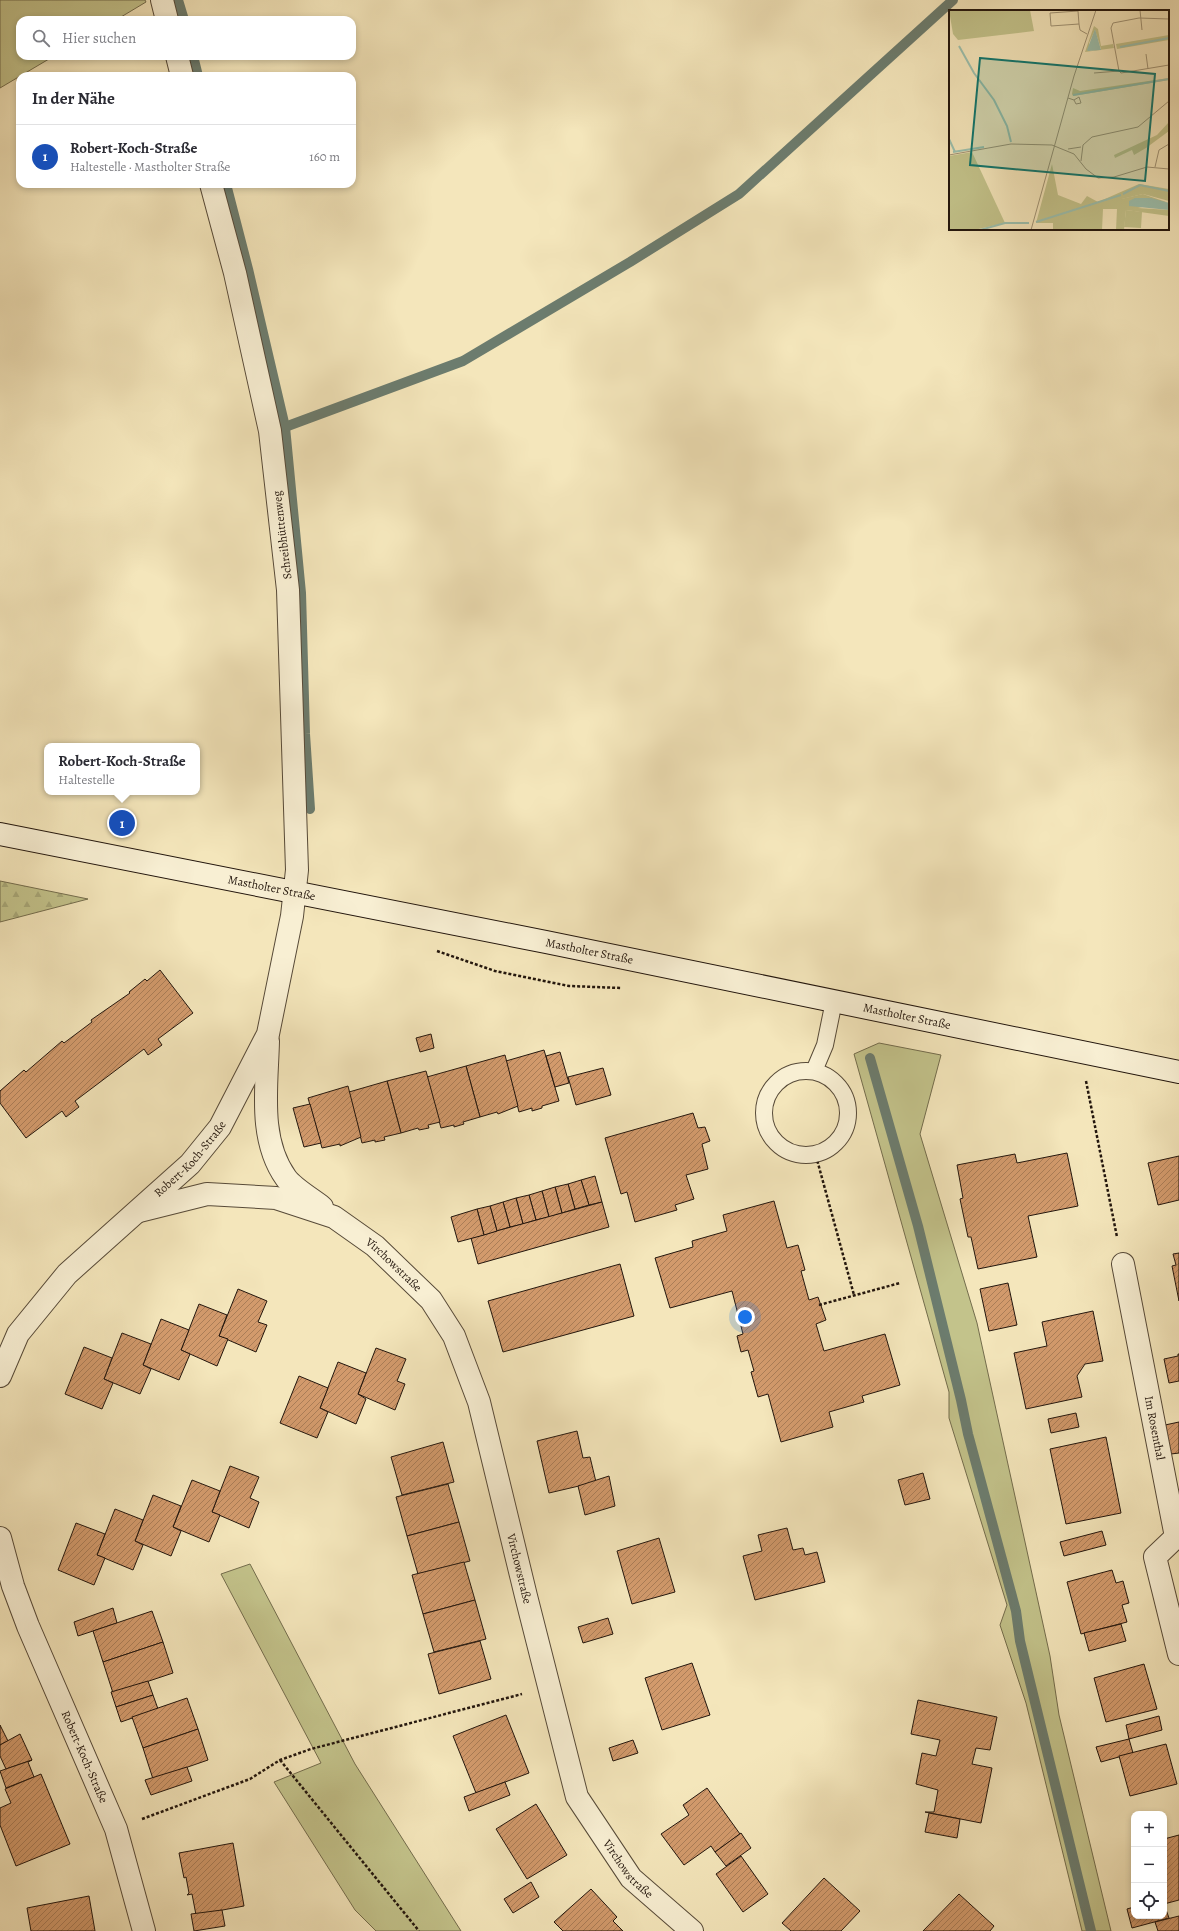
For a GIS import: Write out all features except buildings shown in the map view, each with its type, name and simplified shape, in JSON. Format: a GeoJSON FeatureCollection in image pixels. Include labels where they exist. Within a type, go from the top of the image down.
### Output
{"type":"FeatureCollection","features":[{"type":"Feature","properties":{"kind":"street"},"geometry":{"type":"LineString","coordinates":[[162,0],[166,16]]}},
{"type":"Feature","properties":{"kind":"street"},"geometry":{"type":"LineString","coordinates":[[178,60],[181,72]]}},
{"type":"Feature","properties":{"kind":"street","name":"Schreibhüttenweg"},"geometry":{"type":"LineString","coordinates":[[212,188],[235,273],[270,431],[288,590],[297,870],[296,893]]}},
{"type":"Feature","properties":{"kind":"street","name":"Mastholter Straße"},"geometry":{"type":"LineString","coordinates":[[0,834],[546,942],[1179,1072]]}},
{"type":"Feature","properties":{"kind":"street","name":"Robert-Koch-Straße"},"geometry":{"type":"LineString","coordinates":[[0,1376],[18,1334],[62,1280],[190,1164],[220,1127],[268,1034],[296,893]]}},
{"type":"Feature","properties":{"kind":"street","name":"Virchowstraße"},"geometry":{"type":"LineString","coordinates":[[268,1034],[266,1113],[271,1150],[287,1179],[334,1217],[375,1246],[425,1295],[454,1336],[479,1402],[480,1412],[577,1796],[631,1878],[692,1931]]}},
{"type":"Feature","properties":{"kind":"street","name":"Virchowstraße"},"geometry":{"type":"LineString","coordinates":[[136,1212],[207,1194],[276,1198],[334,1217]]}},
{"type":"Feature","properties":{"kind":"street","name":"Im Rosenthal"},"geometry":{"type":"LineString","coordinates":[[1123,1264],[1178,1537],[1156,1557],[1179,1654]]}},
{"type":"Feature","properties":{"kind":"street","name":"Robert-Koch-Straße"},"geometry":{"type":"LineString","coordinates":[[0,1538],[7,1589],[28,1626],[116,1828],[144,1931]]}},
{"type":"Feature","properties":{"kind":"lane"},"geometry":{"type":"LineString","coordinates":[[814,1071],[824,1045],[834,1001]]}},
{"type":"Feature","properties":{"kind":"lane"},"geometry":{"type":"LineString","coordinates":[[814,1071],[835,1082],[847,1101],[847,1126],[837,1143],[816,1156],[789,1154],[772,1141],[763,1120],[766,1096],[778,1080],[793,1072],[814,1071]]}},
{"type":"Feature","properties":{"kind":"path"},"geometry":{"type":"LineString","coordinates":[[1081,1051],[1123,1264]]}},
{"type":"Feature","properties":{"kind":"path"},"geometry":{"type":"LineString","coordinates":[[816,1156],[854,1295]]}},
{"type":"Feature","properties":{"kind":"path"},"geometry":{"type":"LineString","coordinates":[[819,1305],[900,1283]]}},
{"type":"Feature","properties":{"kind":"path"},"geometry":{"type":"LineString","coordinates":[[116,1828],[250,1779],[280,1760],[311,1749],[549,1687]]}},
{"type":"Feature","properties":{"kind":"path"},"geometry":{"type":"LineString","coordinates":[[280,1760],[419,1931]]}},
{"type":"Feature","properties":{"kind":"green space"},"geometry":{"type":"Polygon","coordinates":[[[0,0],[145,0],[146,2],[123,16],[16,16],[16,60],[47,60],[27,72],[16,72],[16,79],[0,88],[0,0]]]}},
{"type":"Feature","properties":{"kind":"green space"},"geometry":{"type":"Polygon","coordinates":[[[0,881],[88,899],[0,922],[0,881]]]}},
{"type":"Feature","properties":{"kind":"green space"},"geometry":{"type":"Polygon","coordinates":[[[879,1043],[941,1055],[920,1134],[977,1323],[1050,1656],[1059,1715],[1111,1931],[1082,1931],[1026,1703],[1000,1625],[1007,1605],[949,1418],[949,1392],[854,1054],[879,1043]]]}},
{"type":"Feature","properties":{"kind":"green space"},"geometry":{"type":"Polygon","coordinates":[[[250,1564],[355,1764],[461,1931],[376,1931],[355,1910],[274,1782],[321,1763],[221,1574],[250,1564]]]}},
{"type":"Feature","properties":{"kind":"waterway"},"geometry":{"type":"LineString","coordinates":[[178,0],[183,16]]}},
{"type":"Feature","properties":{"kind":"waterway"},"geometry":{"type":"LineString","coordinates":[[285,427],[463,361],[630,262],[739,194],[953,0]]}},
{"type":"Feature","properties":{"kind":"waterway"},"geometry":{"type":"LineString","coordinates":[[194,60],[197,72]]}},
{"type":"Feature","properties":{"kind":"waterway"},"geometry":{"type":"LineString","coordinates":[[227,188],[248,269],[285,427],[301,593],[305,734],[310,809]]}},
{"type":"Feature","properties":{"kind":"waterway"},"geometry":{"type":"LineString","coordinates":[[870,1058],[918,1226],[968,1434],[1016,1611],[1020,1641],[1091,1931]]}},
{"type":"Feature","properties":{"kind":"place","name":"Robert-Koch-Straße"},"geometry":{"type":"Point","coordinates":[122,823]}}]}
